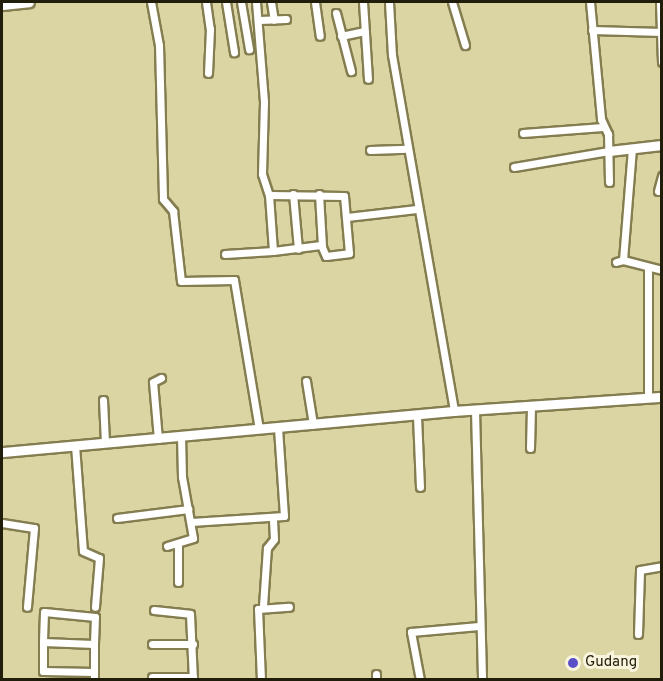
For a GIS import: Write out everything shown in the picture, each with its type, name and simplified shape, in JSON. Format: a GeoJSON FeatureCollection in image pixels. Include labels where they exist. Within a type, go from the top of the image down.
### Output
{"type":"FeatureCollection","features":[{"type":"Feature","properties":{"kind":"street"},"geometry":{"type":"LineString","coordinates":[[2,5],[29,2]]}},
{"type":"Feature","properties":{"kind":"street"},"geometry":{"type":"LineString","coordinates":[[151,2],[159,45],[163,199],[173,212],[181,281],[234,279],[259,429]]}},
{"type":"Feature","properties":{"kind":"street"},"geometry":{"type":"LineString","coordinates":[[206,2],[210,29],[208,73]]}},
{"type":"Feature","properties":{"kind":"street"},"geometry":{"type":"LineString","coordinates":[[226,2],[234,52]]}},
{"type":"Feature","properties":{"kind":"street"},"geometry":{"type":"LineString","coordinates":[[241,2],[249,49]]}},
{"type":"Feature","properties":{"kind":"street"},"geometry":{"type":"LineString","coordinates":[[256,2],[264,102],[262,174],[269,195],[273,251]]}},
{"type":"Feature","properties":{"kind":"street"},"geometry":{"type":"LineString","coordinates":[[271,2],[274,20]]}},
{"type":"Feature","properties":{"kind":"street"},"geometry":{"type":"LineString","coordinates":[[315,2],[320,36]]}},
{"type":"Feature","properties":{"kind":"street"},"geometry":{"type":"LineString","coordinates":[[363,2],[368,79]]}},
{"type":"Feature","properties":{"kind":"street"},"geometry":{"type":"LineString","coordinates":[[389,2],[392,55],[454,411]]}},
{"type":"Feature","properties":{"kind":"street"},"geometry":{"type":"LineString","coordinates":[[452,2],[465,45]]}},
{"type":"Feature","properties":{"kind":"street"},"geometry":{"type":"LineString","coordinates":[[590,2],[603,127],[609,134],[609,182]]}},
{"type":"Feature","properties":{"kind":"street"},"geometry":{"type":"LineString","coordinates":[[660,2],[662,62]]}},
{"type":"Feature","properties":{"kind":"street"},"geometry":{"type":"LineString","coordinates":[[336,13],[351,71]]}},
{"type":"Feature","properties":{"kind":"street"},"geometry":{"type":"LineString","coordinates":[[259,20],[286,19]]}},
{"type":"Feature","properties":{"kind":"street"},"geometry":{"type":"LineString","coordinates":[[592,30],[661,32]]}},
{"type":"Feature","properties":{"kind":"street"},"geometry":{"type":"LineString","coordinates":[[341,36],[364,31]]}},
{"type":"Feature","properties":{"kind":"street"},"geometry":{"type":"LineString","coordinates":[[523,133],[603,127]]}},
{"type":"Feature","properties":{"kind":"street"},"geometry":{"type":"LineString","coordinates":[[514,167],[609,151],[662,145]]}},
{"type":"Feature","properties":{"kind":"street"},"geometry":{"type":"LineString","coordinates":[[370,150],[407,148]]}},
{"type":"Feature","properties":{"kind":"street"},"geometry":{"type":"LineString","coordinates":[[632,148],[620,261],[662,270]]}},
{"type":"Feature","properties":{"kind":"street"},"geometry":{"type":"LineString","coordinates":[[658,191],[662,176]]}},
{"type":"Feature","properties":{"kind":"street"},"geometry":{"type":"LineString","coordinates":[[269,195],[293,194],[319,194],[343,195],[351,251],[326,256],[322,246],[319,194]]}},
{"type":"Feature","properties":{"kind":"street"},"geometry":{"type":"LineString","coordinates":[[293,194],[298,249]]}},
{"type":"Feature","properties":{"kind":"street"},"geometry":{"type":"LineString","coordinates":[[347,217],[417,209]]}},
{"type":"Feature","properties":{"kind":"street"},"geometry":{"type":"LineString","coordinates":[[225,254],[322,246]]}},
{"type":"Feature","properties":{"kind":"street"},"geometry":{"type":"LineString","coordinates":[[648,268],[648,398]]}},
{"type":"Feature","properties":{"kind":"street"},"geometry":{"type":"LineString","coordinates":[[158,439],[153,382],[161,378]]}},
{"type":"Feature","properties":{"kind":"street"},"geometry":{"type":"LineString","coordinates":[[306,381],[313,424]]}},
{"type":"Feature","properties":{"kind":"street"},"geometry":{"type":"LineString","coordinates":[[2,452],[454,411],[662,397]]}},
{"type":"Feature","properties":{"kind":"street"},"geometry":{"type":"LineString","coordinates":[[103,400],[105,443]]}},
{"type":"Feature","properties":{"kind":"street"},"geometry":{"type":"LineString","coordinates":[[530,448],[531,406]]}},
{"type":"Feature","properties":{"kind":"street"},"geometry":{"type":"LineString","coordinates":[[476,410],[482,680]]}},
{"type":"Feature","properties":{"kind":"street"},"geometry":{"type":"LineString","coordinates":[[417,416],[420,487]]}},
{"type":"Feature","properties":{"kind":"street"},"geometry":{"type":"LineString","coordinates":[[191,522],[273,518],[284,515],[278,427]]}},
{"type":"Feature","properties":{"kind":"street"},"geometry":{"type":"LineString","coordinates":[[167,546],[194,538],[182,477],[180,437]]}},
{"type":"Feature","properties":{"kind":"street"},"geometry":{"type":"LineString","coordinates":[[75,445],[83,551],[99,558],[95,607]]}},
{"type":"Feature","properties":{"kind":"street"},"geometry":{"type":"LineString","coordinates":[[117,518],[188,509]]}},
{"type":"Feature","properties":{"kind":"street"},"geometry":{"type":"LineString","coordinates":[[261,680],[258,612],[263,606],[267,548],[274,539],[273,518]]}},
{"type":"Feature","properties":{"kind":"street"},"geometry":{"type":"LineString","coordinates":[[2,523],[34,528],[27,607]]}},
{"type":"Feature","properties":{"kind":"street"},"geometry":{"type":"LineString","coordinates":[[177,582],[178,544]]}},
{"type":"Feature","properties":{"kind":"street"},"geometry":{"type":"LineString","coordinates":[[638,634],[640,570],[662,566]]}},
{"type":"Feature","properties":{"kind":"street"},"geometry":{"type":"LineString","coordinates":[[263,606],[289,607]]}},
{"type":"Feature","properties":{"kind":"street"},"geometry":{"type":"LineString","coordinates":[[152,677],[193,678],[190,614],[154,610]]}},
{"type":"Feature","properties":{"kind":"street"},"geometry":{"type":"LineString","coordinates":[[44,612],[95,616],[94,676],[43,671],[43,642],[44,612]]}},
{"type":"Feature","properties":{"kind":"street"},"geometry":{"type":"LineString","coordinates":[[420,680],[411,632],[479,626]]}},
{"type":"Feature","properties":{"kind":"street"},"geometry":{"type":"LineString","coordinates":[[43,642],[94,644]]}},
{"type":"Feature","properties":{"kind":"street"},"geometry":{"type":"LineString","coordinates":[[152,644],[193,644]]}},
{"type":"Feature","properties":{"kind":"place","name":"Gudang"},"geometry":{"type":"Point","coordinates":[573,663]}}]}
